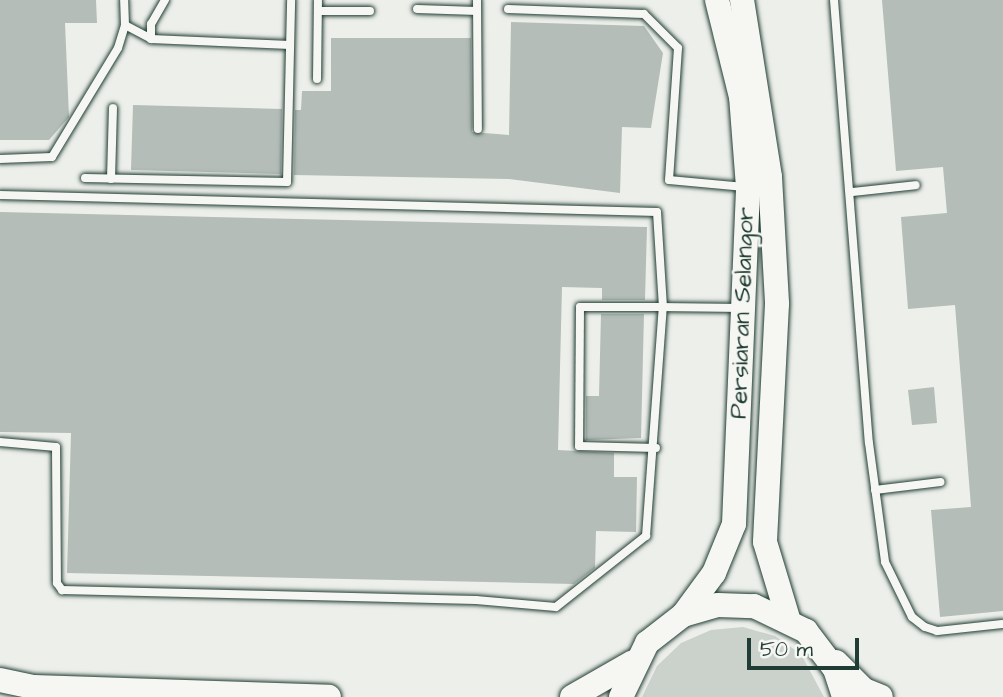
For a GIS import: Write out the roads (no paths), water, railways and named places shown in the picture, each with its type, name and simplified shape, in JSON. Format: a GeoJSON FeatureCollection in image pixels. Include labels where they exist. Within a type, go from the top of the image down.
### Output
{"type":"FeatureCollection","features":[{"type":"Feature","properties":{"kind":"main road","name":"Persiaran Selangor"},"geometry":{"type":"LineString","coordinates":[[683,615],[714,573],[734,524],[746,308],[748,187],[741,97],[717,0]]}},
{"type":"Feature","properties":{"kind":"main road","name":"Persiaran Selangor"},"geometry":{"type":"LineString","coordinates":[[742,0],[770,177],[777,304],[765,542],[788,618]]}},
{"type":"Feature","properties":{"kind":"main road"},"geometry":{"type":"LineString","coordinates":[[621,697],[633,662],[647,643],[683,615],[730,605],[754,606],[788,618],[821,646],[864,690],[881,697]]}},
{"type":"Feature","properties":{"kind":"main road"},"geometry":{"type":"LineString","coordinates":[[821,646],[844,697]]}},
{"type":"Feature","properties":{"kind":"main road"},"geometry":{"type":"LineString","coordinates":[[572,697],[633,662]]}},
{"type":"Feature","properties":{"kind":"main road"},"geometry":{"type":"LineString","coordinates":[[0,680],[34,687],[330,697]]}},
{"type":"Feature","properties":{"kind":"lane"},"geometry":{"type":"LineString","coordinates":[[0,159],[52,157],[118,48],[125,26],[124,0]]}},
{"type":"Feature","properties":{"kind":"lane"},"geometry":{"type":"LineString","coordinates":[[151,39],[151,24],[165,0]]}},
{"type":"Feature","properties":{"kind":"lane"},"geometry":{"type":"LineString","coordinates":[[85,178],[287,182],[292,0]]}},
{"type":"Feature","properties":{"kind":"lane"},"geometry":{"type":"LineString","coordinates":[[317,79],[318,0]]}},
{"type":"Feature","properties":{"kind":"lane"},"geometry":{"type":"LineString","coordinates":[[477,0],[478,129]]}},
{"type":"Feature","properties":{"kind":"lane"},"geometry":{"type":"LineString","coordinates":[[834,0],[875,491],[885,562],[912,617],[937,631],[1003,624]]}},
{"type":"Feature","properties":{"kind":"lane"},"geometry":{"type":"LineString","coordinates":[[417,9],[477,11]]}},
{"type":"Feature","properties":{"kind":"lane"},"geometry":{"type":"LineString","coordinates":[[508,9],[644,14],[678,48],[669,180],[748,187]]}},
{"type":"Feature","properties":{"kind":"lane"},"geometry":{"type":"LineString","coordinates":[[318,10],[370,11]]}},
{"type":"Feature","properties":{"kind":"lane"},"geometry":{"type":"LineString","coordinates":[[125,26],[151,39],[290,46]]}},
{"type":"Feature","properties":{"kind":"lane"},"geometry":{"type":"LineString","coordinates":[[111,179],[113,108]]}},
{"type":"Feature","properties":{"kind":"lane"},"geometry":{"type":"LineString","coordinates":[[852,192],[916,185]]}},
{"type":"Feature","properties":{"kind":"lane"},"geometry":{"type":"LineString","coordinates":[[0,195],[657,212],[663,307],[656,448],[646,536],[556,607],[476,600],[62,590],[57,583],[56,447],[0,442]]}},
{"type":"Feature","properties":{"kind":"lane"},"geometry":{"type":"LineString","coordinates":[[656,448],[579,446],[580,307],[746,308]]}},
{"type":"Feature","properties":{"kind":"lane"},"geometry":{"type":"LineString","coordinates":[[875,491],[942,482]]}}]}
